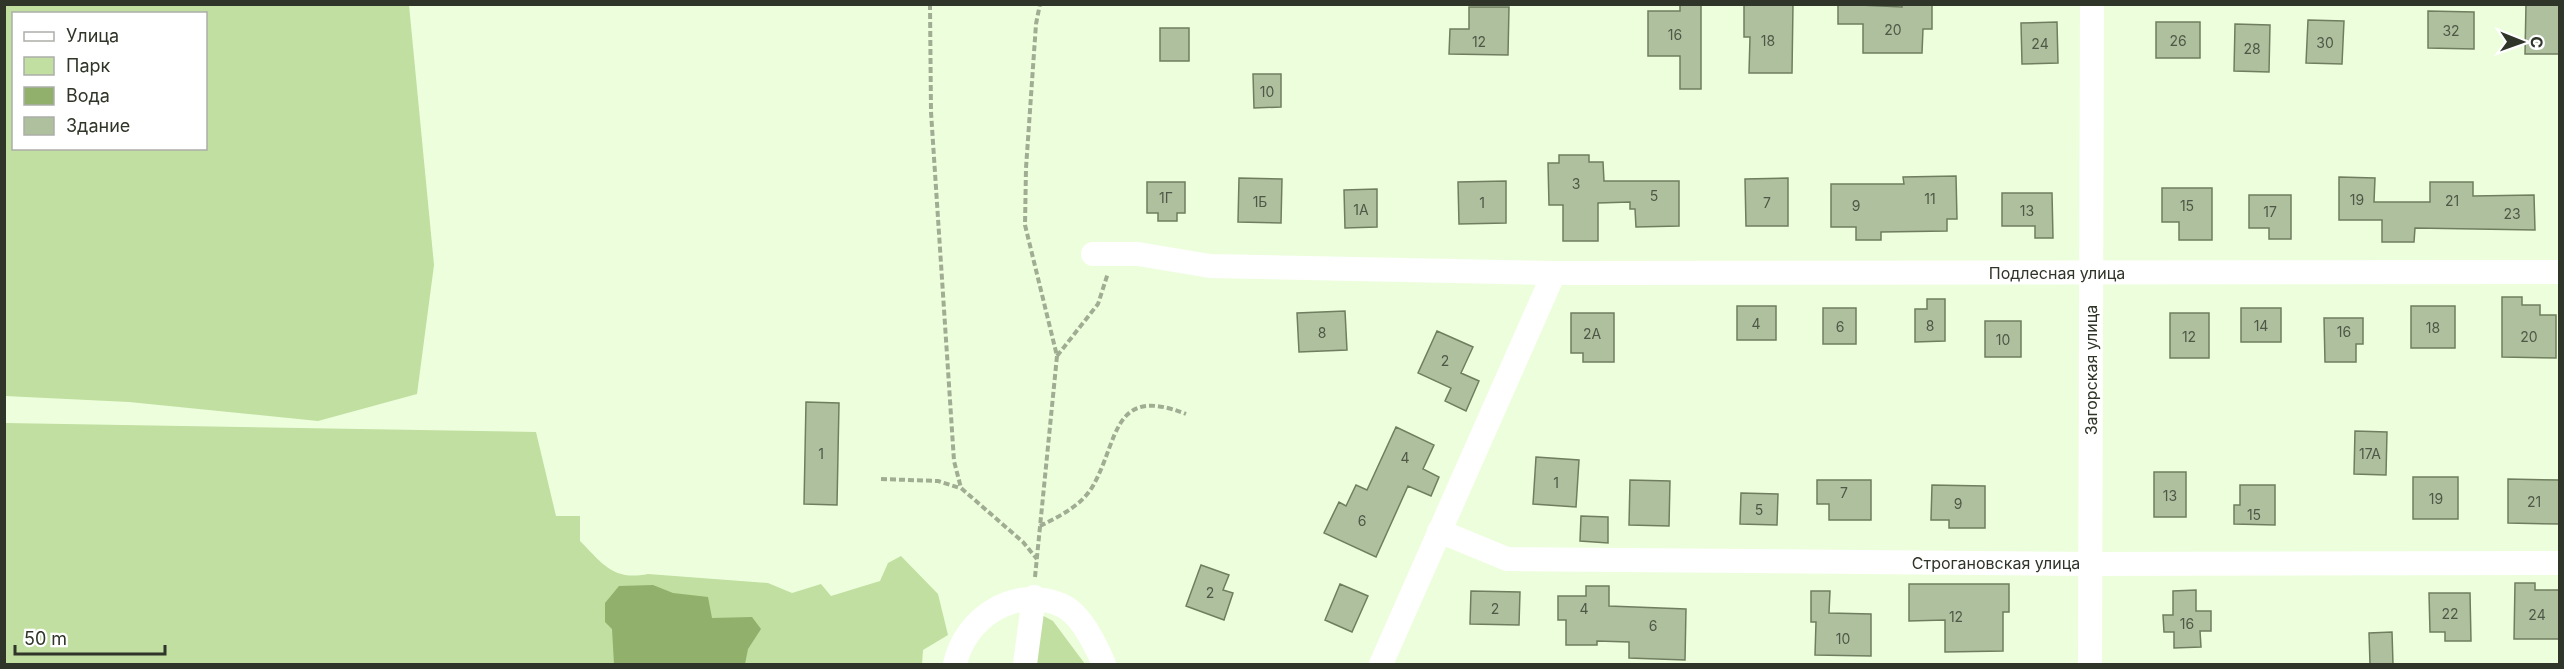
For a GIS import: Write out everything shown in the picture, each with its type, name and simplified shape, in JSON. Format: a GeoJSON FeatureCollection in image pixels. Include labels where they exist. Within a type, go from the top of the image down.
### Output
{"type":"FeatureCollection","features":[{"type":"Feature","properties":{"kind":"street","name":"Загорская улица"},"geometry":{"type":"LineString","coordinates":[[2090,664],[2092,4]]}},
{"type":"Feature","properties":{"kind":"street","name":"Подлесная улица"},"geometry":{"type":"LineString","coordinates":[[1101,254],[1138,254],[1210,266],[1554,273],[2559,272]]}},
{"type":"Feature","properties":{"kind":"street"},"geometry":{"type":"LineString","coordinates":[[1381,664],[1554,273]]}},
{"type":"Feature","properties":{"kind":"street","name":"Строгановская улица"},"geometry":{"type":"LineString","coordinates":[[1438,531],[1507,559],[2090,564],[2559,563]]}},
{"type":"Feature","properties":{"kind":"street"},"geometry":{"type":"LineString","coordinates":[[1025,664],[1034,597]]}},
{"type":"Feature","properties":{"kind":"street"},"geometry":{"type":"LineString","coordinates":[[955,664],[968,633],[997,606],[1019,598],[1034,597],[1063,605],[1084,626],[1104,664]]}},
{"type":"Feature","properties":{"kind":"path"},"geometry":{"type":"LineString","coordinates":[[930,4],[931,112],[954,461],[961,489]]}},
{"type":"Feature","properties":{"kind":"path"},"geometry":{"type":"LineString","coordinates":[[1034,597],[1057,356],[1025,225],[1026,168],[1036,24],[1040,4]]}},
{"type":"Feature","properties":{"kind":"path"},"geometry":{"type":"LineString","coordinates":[[1057,356],[1098,304],[1108,279],[1101,254]]}},
{"type":"Feature","properties":{"kind":"path"},"geometry":{"type":"LineString","coordinates":[[1039,526],[1065,513],[1082,500],[1094,484],[1118,424],[1134,409],[1154,405],[1186,414]]}},
{"type":"Feature","properties":{"kind":"path"},"geometry":{"type":"LineString","coordinates":[[881,479],[938,482],[961,489],[1023,542],[1036,559]]}},
{"type":"Feature","properties":{"kind":"green space"},"geometry":{"type":"Polygon","coordinates":[[[5,4],[409,5],[434,265],[417,394],[318,421],[129,402],[5,396],[5,4]]]}},
{"type":"Feature","properties":{"kind":"green space"},"geometry":{"type":"Polygon","coordinates":[[[5,423],[536,432],[556,516],[580,516],[580,541],[602,563],[617,573],[768,583],[792,593],[821,584],[831,596],[880,581],[888,563],[901,556],[938,594],[948,635],[923,650],[922,664],[5,664],[5,423]]]}},
{"type":"Feature","properties":{"kind":"green space"},"geometry":{"type":"Polygon","coordinates":[[[1038,613],[1053,621],[1085,664],[1032,664],[1038,613]]]}},
{"type":"Feature","properties":{"kind":"water"},"geometry":{"type":"Polygon","coordinates":[[[653,585],[673,593],[708,597],[712,618],[752,617],[761,629],[748,649],[745,664],[614,664],[612,629],[605,622],[605,603],[619,586],[653,585]]]}},
{"type":"Feature","properties":{"kind":"building"},"geometry":{"type":"Polygon","coordinates":[[[1680,4],[1701,4],[1701,89],[1680,89],[1680,56],[1648,56],[1648,11],[1680,11],[1680,4]]]}},
{"type":"Feature","properties":{"kind":"building"},"geometry":{"type":"Polygon","coordinates":[[[1744,4],[1793,4],[1792,73],[1749,73],[1750,37],[1744,37],[1744,4]]]}},
{"type":"Feature","properties":{"kind":"building"},"geometry":{"type":"Polygon","coordinates":[[[1838,4],[1902,7],[1902,4],[1932,4],[1932,29],[1923,29],[1922,53],[1863,53],[1863,24],[1838,24],[1838,4]]]}},
{"type":"Feature","properties":{"kind":"building"},"geometry":{"type":"Polygon","coordinates":[[[2526,4],[2559,5],[2559,54],[2525,54],[2526,4]]]}},
{"type":"Feature","properties":{"kind":"building"},"geometry":{"type":"Polygon","coordinates":[[[1469,7],[1509,7],[1508,55],[1449,54],[1450,29],[1469,29],[1469,7]]]}},
{"type":"Feature","properties":{"kind":"building"},"geometry":{"type":"Polygon","coordinates":[[[2428,11],[2474,12],[2474,49],[2428,48],[2428,11]]]}},
{"type":"Feature","properties":{"kind":"building"},"geometry":{"type":"Polygon","coordinates":[[[2308,20],[2344,21],[2342,64],[2306,63],[2308,20]]]}},
{"type":"Feature","properties":{"kind":"building"},"geometry":{"type":"Polygon","coordinates":[[[2057,22],[2058,63],[2022,64],[2021,23],[2057,22]]]}},
{"type":"Feature","properties":{"kind":"building"},"geometry":{"type":"Polygon","coordinates":[[[2156,22],[2200,22],[2200,58],[2156,58],[2156,22]]]}},
{"type":"Feature","properties":{"kind":"building"},"geometry":{"type":"Polygon","coordinates":[[[2235,24],[2270,25],[2269,72],[2234,71],[2235,24]]]}},
{"type":"Feature","properties":{"kind":"building"},"geometry":{"type":"Polygon","coordinates":[[[1160,28],[1189,28],[1189,61],[1160,61],[1160,28]]]}},
{"type":"Feature","properties":{"kind":"building"},"geometry":{"type":"Polygon","coordinates":[[[1253,74],[1281,74],[1281,107],[1254,108],[1253,74]]]}},
{"type":"Feature","properties":{"kind":"building"},"geometry":{"type":"Polygon","coordinates":[[[1559,155],[1589,155],[1589,162],[1603,162],[1604,181],[1679,181],[1679,226],[1636,227],[1635,209],[1630,209],[1630,202],[1598,203],[1598,241],[1563,241],[1563,205],[1549,205],[1548,163],[1559,163],[1559,155]]]}},
{"type":"Feature","properties":{"kind":"building"},"geometry":{"type":"Polygon","coordinates":[[[1956,176],[1957,219],[1947,219],[1947,231],[1881,232],[1881,240],[1856,240],[1856,227],[1831,227],[1831,184],[1904,184],[1903,177],[1956,176]]]}},
{"type":"Feature","properties":{"kind":"building"},"geometry":{"type":"Polygon","coordinates":[[[2339,177],[2375,178],[2374,202],[2430,202],[2430,182],[2473,182],[2473,196],[2534,195],[2535,230],[2415,228],[2414,242],[2382,242],[2382,220],[2339,220],[2339,177]]]}},
{"type":"Feature","properties":{"kind":"building"},"geometry":{"type":"Polygon","coordinates":[[[1239,178],[1282,179],[1281,223],[1238,222],[1239,178]]]}},
{"type":"Feature","properties":{"kind":"building"},"geometry":{"type":"Polygon","coordinates":[[[1788,178],[1788,226],[1746,226],[1745,179],[1788,178]]]}},
{"type":"Feature","properties":{"kind":"building"},"geometry":{"type":"Polygon","coordinates":[[[1506,181],[1506,223],[1459,224],[1458,182],[1506,181]]]}},
{"type":"Feature","properties":{"kind":"building"},"geometry":{"type":"Polygon","coordinates":[[[1147,182],[1185,182],[1185,213],[1177,213],[1177,221],[1158,221],[1158,213],[1147,213],[1147,182]]]}},
{"type":"Feature","properties":{"kind":"building"},"geometry":{"type":"Polygon","coordinates":[[[2162,188],[2212,188],[2212,240],[2179,240],[2179,222],[2162,222],[2162,188]]]}},
{"type":"Feature","properties":{"kind":"building"},"geometry":{"type":"Polygon","coordinates":[[[1377,189],[1377,227],[1345,228],[1344,190],[1377,189]]]}},
{"type":"Feature","properties":{"kind":"building"},"geometry":{"type":"Polygon","coordinates":[[[2002,193],[2052,193],[2053,238],[2035,238],[2035,226],[2002,226],[2002,193]]]}},
{"type":"Feature","properties":{"kind":"building"},"geometry":{"type":"Polygon","coordinates":[[[2249,195],[2291,195],[2291,239],[2269,239],[2269,228],[2249,228],[2249,195]]]}},
{"type":"Feature","properties":{"kind":"building"},"geometry":{"type":"Polygon","coordinates":[[[2502,297],[2522,297],[2522,305],[2540,305],[2540,315],[2556,315],[2556,358],[2502,357],[2502,297]]]}},
{"type":"Feature","properties":{"kind":"building"},"geometry":{"type":"Polygon","coordinates":[[[1927,299],[1945,299],[1945,341],[1915,342],[1915,309],[1927,309],[1927,299]]]}},
{"type":"Feature","properties":{"kind":"building"},"geometry":{"type":"Polygon","coordinates":[[[1737,306],[1776,306],[1776,340],[1737,340],[1737,306]]]}},
{"type":"Feature","properties":{"kind":"building"},"geometry":{"type":"Polygon","coordinates":[[[2411,306],[2455,306],[2455,348],[2411,348],[2411,306]]]}},
{"type":"Feature","properties":{"kind":"building"},"geometry":{"type":"Polygon","coordinates":[[[1823,308],[1856,308],[1856,344],[1823,344],[1823,308]]]}},
{"type":"Feature","properties":{"kind":"building"},"geometry":{"type":"Polygon","coordinates":[[[2241,308],[2281,308],[2281,342],[2241,342],[2241,308]]]}},
{"type":"Feature","properties":{"kind":"building"},"geometry":{"type":"Polygon","coordinates":[[[1345,311],[1347,350],[1299,352],[1297,313],[1345,311]]]}},
{"type":"Feature","properties":{"kind":"building"},"geometry":{"type":"Polygon","coordinates":[[[1571,313],[1614,313],[1614,362],[1583,362],[1583,353],[1571,353],[1571,313]]]}},
{"type":"Feature","properties":{"kind":"building"},"geometry":{"type":"Polygon","coordinates":[[[2170,313],[2209,313],[2209,358],[2170,358],[2170,313]]]}},
{"type":"Feature","properties":{"kind":"building"},"geometry":{"type":"Polygon","coordinates":[[[2324,318],[2363,318],[2363,344],[2356,344],[2356,362],[2325,362],[2324,318]]]}},
{"type":"Feature","properties":{"kind":"building"},"geometry":{"type":"Polygon","coordinates":[[[1985,321],[2021,321],[2021,357],[1985,357],[1985,321]]]}},
{"type":"Feature","properties":{"kind":"building"},"geometry":{"type":"Polygon","coordinates":[[[1437,331],[1473,347],[1461,373],[1479,381],[1466,411],[1445,401],[1451,388],[1418,373],[1437,331]]]}},
{"type":"Feature","properties":{"kind":"building"},"geometry":{"type":"Polygon","coordinates":[[[806,402],[839,403],[837,505],[804,504],[806,402]]]}},
{"type":"Feature","properties":{"kind":"building"},"geometry":{"type":"Polygon","coordinates":[[[1396,427],[1434,445],[1423,469],[1439,477],[1431,496],[1408,486],[1376,557],[1324,533],[1339,502],[1346,506],[1356,485],[1367,490],[1396,427]]]}},
{"type":"Feature","properties":{"kind":"building"},"geometry":{"type":"Polygon","coordinates":[[[2355,431],[2387,432],[2386,475],[2354,474],[2355,431]]]}},
{"type":"Feature","properties":{"kind":"building"},"geometry":{"type":"Polygon","coordinates":[[[1536,457],[1579,460],[1576,507],[1533,504],[1536,457]]]}},
{"type":"Feature","properties":{"kind":"building"},"geometry":{"type":"Polygon","coordinates":[[[2154,472],[2186,472],[2186,517],[2154,517],[2154,472]]]}},
{"type":"Feature","properties":{"kind":"building"},"geometry":{"type":"Polygon","coordinates":[[[2413,477],[2458,477],[2458,519],[2413,519],[2413,477]]]}},
{"type":"Feature","properties":{"kind":"building"},"geometry":{"type":"Polygon","coordinates":[[[2508,479],[2559,480],[2559,524],[2508,523],[2508,479]]]}},
{"type":"Feature","properties":{"kind":"building"},"geometry":{"type":"Polygon","coordinates":[[[1630,480],[1670,481],[1669,526],[1629,525],[1630,480]]]}},
{"type":"Feature","properties":{"kind":"building"},"geometry":{"type":"Polygon","coordinates":[[[1817,480],[1871,480],[1871,520],[1829,520],[1829,504],[1817,504],[1817,480]]]}},
{"type":"Feature","properties":{"kind":"building"},"geometry":{"type":"Polygon","coordinates":[[[1932,485],[1985,486],[1985,528],[1949,528],[1949,520],[1931,520],[1932,485]]]}},
{"type":"Feature","properties":{"kind":"building"},"geometry":{"type":"Polygon","coordinates":[[[2240,485],[2275,485],[2275,525],[2234,524],[2234,505],[2240,505],[2240,485]]]}},
{"type":"Feature","properties":{"kind":"building"},"geometry":{"type":"Polygon","coordinates":[[[1741,493],[1778,494],[1777,525],[1740,524],[1741,493]]]}},
{"type":"Feature","properties":{"kind":"building"},"geometry":{"type":"Polygon","coordinates":[[[1581,516],[1608,517],[1608,543],[1580,541],[1581,516]]]}},
{"type":"Feature","properties":{"kind":"building"},"geometry":{"type":"Polygon","coordinates":[[[1201,565],[1229,575],[1223,590],[1233,593],[1224,620],[1186,606],[1201,565]]]}},
{"type":"Feature","properties":{"kind":"building"},"geometry":{"type":"Polygon","coordinates":[[[2515,583],[2535,583],[2535,590],[2559,590],[2559,639],[2514,639],[2515,583]]]}},
{"type":"Feature","properties":{"kind":"building"},"geometry":{"type":"Polygon","coordinates":[[[1340,584],[1368,596],[1352,632],[1325,620],[1340,584]]]}},
{"type":"Feature","properties":{"kind":"building"},"geometry":{"type":"Polygon","coordinates":[[[1909,584],[2009,584],[2009,612],[2003,612],[2003,651],[1945,652],[1945,620],[1909,621],[1909,584]]]}},
{"type":"Feature","properties":{"kind":"building"},"geometry":{"type":"Polygon","coordinates":[[[1586,586],[1609,586],[1609,606],[1686,609],[1685,660],[1629,658],[1629,642],[1597,641],[1597,645],[1566,645],[1566,620],[1558,620],[1558,596],[1586,596],[1586,586]]]}},
{"type":"Feature","properties":{"kind":"building"},"geometry":{"type":"Polygon","coordinates":[[[2196,590],[2196,611],[2211,611],[2211,631],[2200,631],[2201,647],[2174,648],[2174,632],[2164,632],[2163,615],[2173,615],[2173,591],[2196,590]]]}},
{"type":"Feature","properties":{"kind":"building"},"geometry":{"type":"Polygon","coordinates":[[[1471,591],[1520,592],[1519,625],[1470,624],[1471,591]]]}},
{"type":"Feature","properties":{"kind":"building"},"geometry":{"type":"Polygon","coordinates":[[[1811,591],[1830,591],[1829,613],[1871,614],[1871,656],[1815,655],[1816,622],[1811,622],[1811,591]]]}},
{"type":"Feature","properties":{"kind":"building"},"geometry":{"type":"Polygon","coordinates":[[[2429,593],[2470,593],[2471,641],[2445,641],[2445,632],[2430,632],[2429,593]]]}},
{"type":"Feature","properties":{"kind":"building"},"geometry":{"type":"Polygon","coordinates":[[[2392,632],[2393,664],[2370,664],[2369,633],[2392,632]]]}}]}
